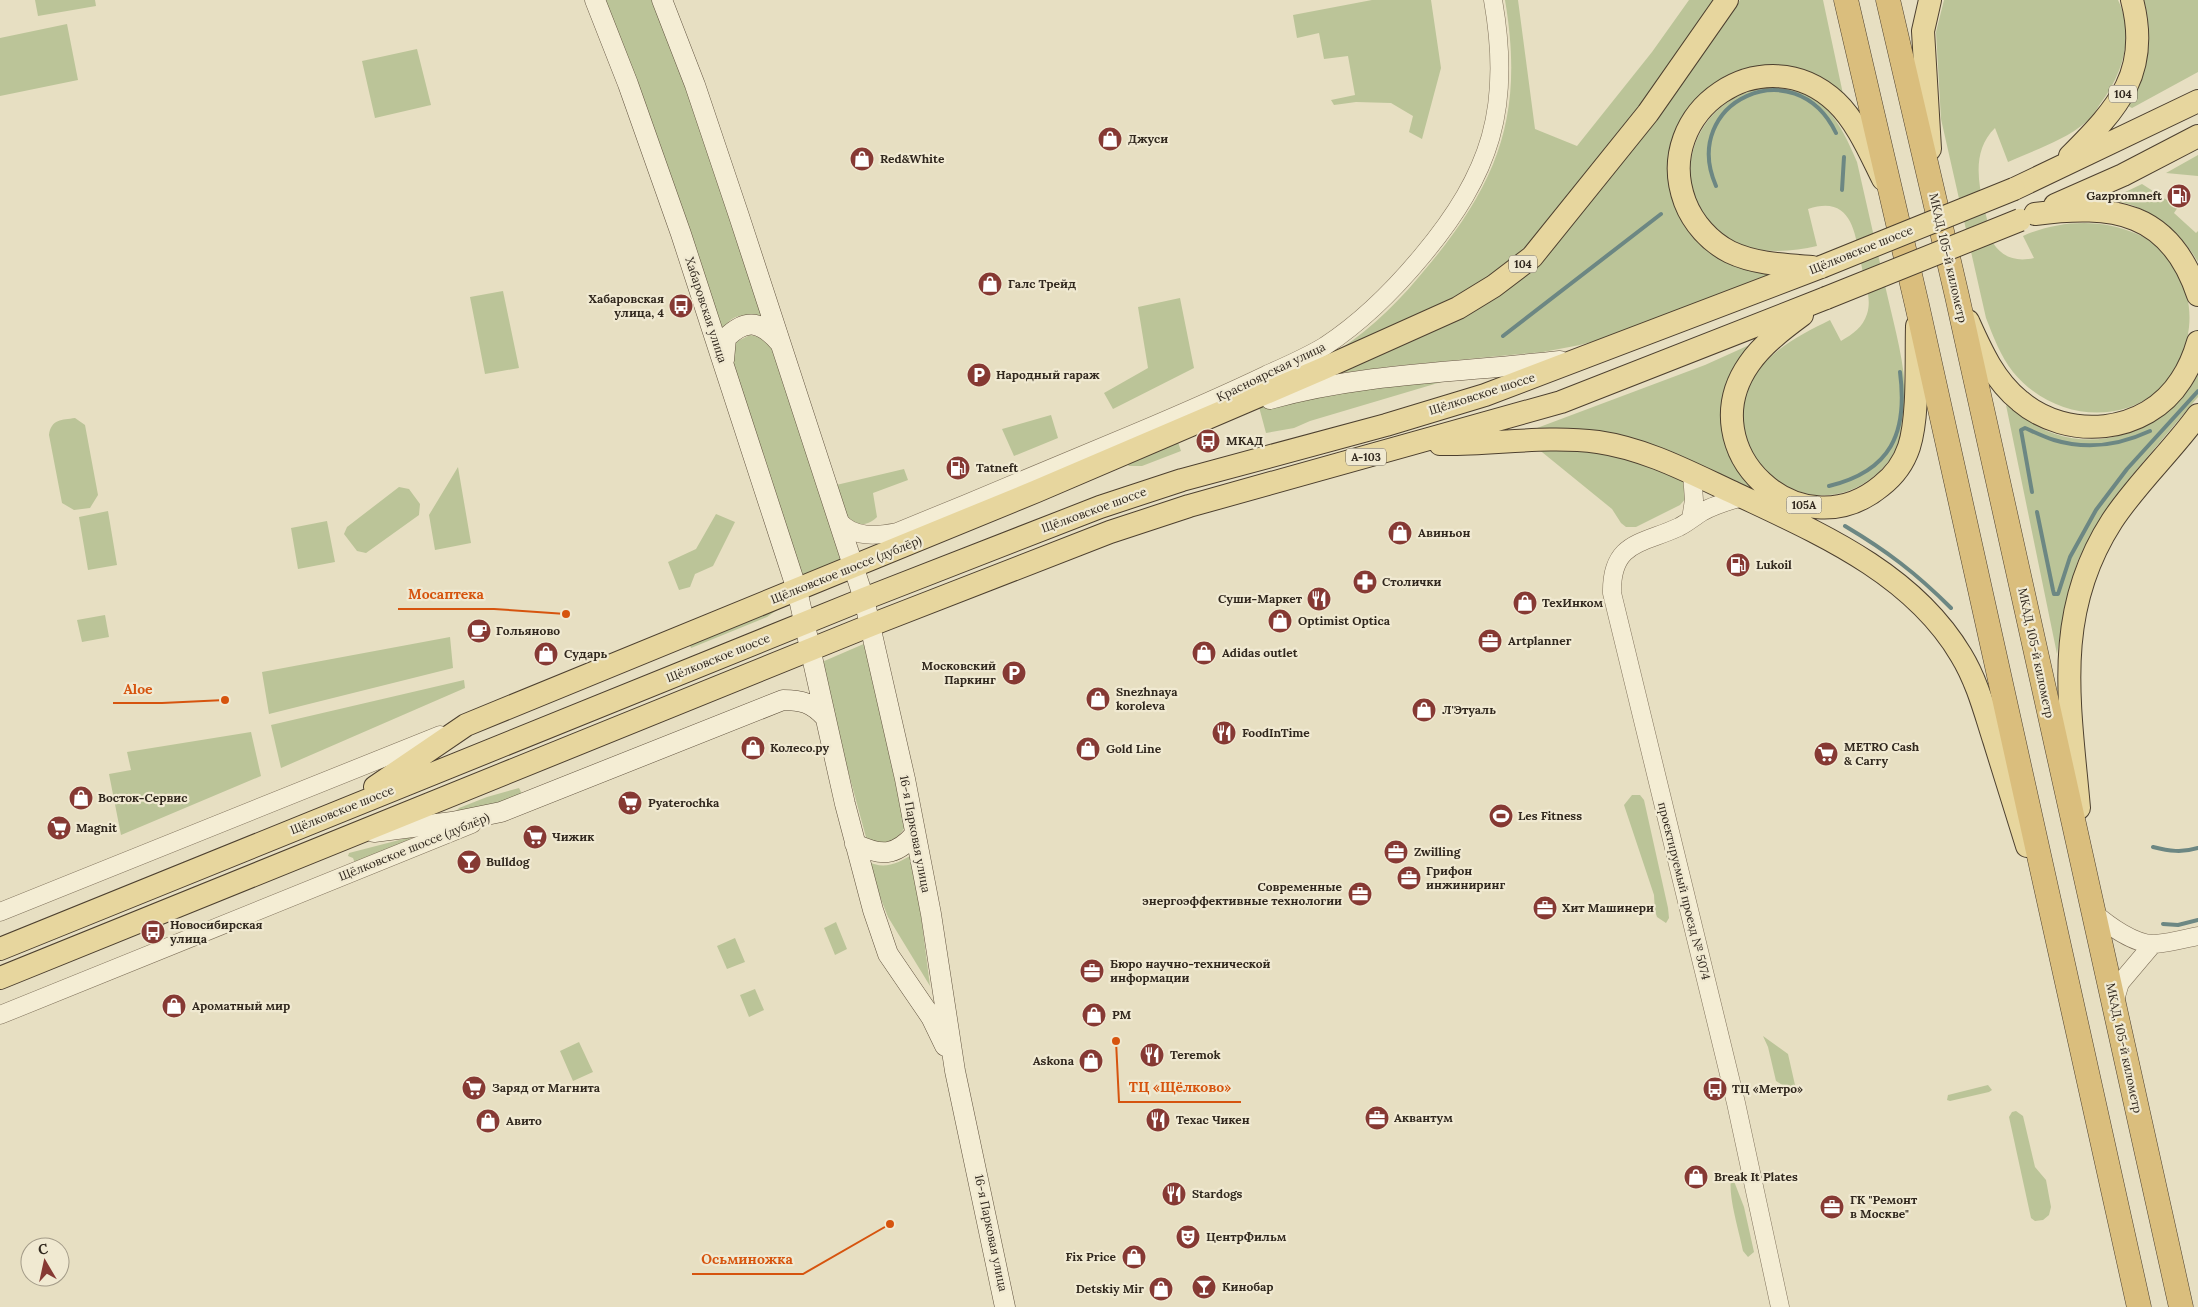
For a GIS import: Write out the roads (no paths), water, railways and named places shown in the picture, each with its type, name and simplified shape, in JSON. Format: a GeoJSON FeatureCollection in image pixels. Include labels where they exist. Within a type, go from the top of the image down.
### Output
{"type":"FeatureCollection","features":[{"type":"Feature","properties":{"kind":"highway"},"geometry":{"type":"LineString","coordinates":[[1846,0],[1917,305],[2139,1307]]}},
{"type":"Feature","properties":{"kind":"highway","name":"МКАД, 105-й километр"},"geometry":{"type":"LineString","coordinates":[[1888,0],[1957,296],[2181,1307]]}},
{"type":"Feature","properties":{"kind":"main road","name":"Хабаровская улица"},"geometry":{"type":"LineString","coordinates":[[596,0],[635,102],[724,365],[806,622]]}},
{"type":"Feature","properties":{"kind":"main road"},"geometry":{"type":"LineString","coordinates":[[662,0],[695,85],[864,599]]}},
{"type":"Feature","properties":{"kind":"main road","name":"104"},"geometry":{"type":"LineString","coordinates":[[1224,411],[1458,308],[1494,286],[1532,257],[1648,112],[1727,0]]}},
{"type":"Feature","properties":{"kind":"main road"},"geometry":{"type":"LineString","coordinates":[[1930,0],[1923,31],[1932,190]]}},
{"type":"Feature","properties":{"kind":"main road","name":"104"},"geometry":{"type":"LineString","coordinates":[[2059,168],[2097,129],[2130,82],[2136,62],[2139,41],[2138,20],[2132,0]]}},
{"type":"Feature","properties":{"kind":"main road"},"geometry":{"type":"LineString","coordinates":[[1819,267],[1786,265],[1743,257],[1716,243],[1695,222],[1682,194],[1679,164],[1681,149],[1692,121],[1712,98],[1737,83],[1767,76],[1797,80],[1824,92],[1846,113],[1864,141],[1893,199]]}},
{"type":"Feature","properties":{"kind":"main road","name":"Щёлковское шоссе"},"geometry":{"type":"LineString","coordinates":[[0,949],[806,622],[1141,492],[1386,425],[1484,395],[1582,359],[2014,189],[2198,101]]}},
{"type":"Feature","properties":{"kind":"main road"},"geometry":{"type":"LineString","coordinates":[[1415,444],[1561,402],[1823,299],[2027,217],[2123,175],[2198,136]]}},
{"type":"Feature","properties":{"kind":"main road"},"geometry":{"type":"LineString","coordinates":[[2027,217],[2074,209],[2102,210],[2124,215],[2145,224],[2164,237],[2179,254],[2191,273],[2198,295]]}},
{"type":"Feature","properties":{"kind":"main road"},"geometry":{"type":"LineString","coordinates":[[1957,296],[1982,352],[1999,380],[2019,401],[2038,414],[2059,423],[2081,427],[2112,425],[2126,422],[2147,412],[2165,399],[2180,382],[2192,362],[2198,342]]}},
{"type":"Feature","properties":{"kind":"main road","name":"105A"},"geometry":{"type":"LineString","coordinates":[[1823,299],[1786,327],[1750,363],[1740,380],[1734,399],[1732,418],[1734,438],[1741,456],[1751,472],[1765,486],[1781,497],[1799,504],[1818,508],[1838,507],[1856,502],[1874,493],[1889,480],[1905,456],[1914,428],[1917,305]]}},
{"type":"Feature","properties":{"kind":"main road"},"geometry":{"type":"LineString","coordinates":[[724,365],[726,338],[743,325],[754,324],[764,328],[782,345]]}},
{"type":"Feature","properties":{"kind":"main road"},"geometry":{"type":"LineString","coordinates":[[1224,411],[1326,386],[1395,377],[1582,359]]}},
{"type":"Feature","properties":{"kind":"main road","name":"Щёлковское шоссе (дублёр)"},"geometry":{"type":"LineString","coordinates":[[342,810],[466,725],[854,567],[1224,411]]}},
{"type":"Feature","properties":{"kind":"main road"},"geometry":{"type":"LineString","coordinates":[[2083,866],[2068,655],[2074,611],[2088,564],[2112,521],[2142,481],[2198,415]]}},
{"type":"Feature","properties":{"kind":"main road"},"geometry":{"type":"LineString","coordinates":[[1415,444],[1469,444],[1537,438],[1600,442],[1646,454],[1742,497],[1835,543],[1884,573],[1912,596],[1936,621],[1962,655],[1981,699],[2062,957]]}},
{"type":"Feature","properties":{"kind":"main road","name":"А-103"},"geometry":{"type":"LineString","coordinates":[[871,625],[1150,518],[1415,444]]}},
{"type":"Feature","properties":{"kind":"main road","name":"16-я Парковая улица"},"geometry":{"type":"LineString","coordinates":[[864,599],[905,779],[914,834],[931,914],[955,1071],[1005,1307]]}},
{"type":"Feature","properties":{"kind":"main road","name":"16-я Парковая улица"},"geometry":{"type":"LineString","coordinates":[[806,622],[825,717],[855,844],[888,954],[931,1017],[955,1071]]}},
{"type":"Feature","properties":{"kind":"main road"},"geometry":{"type":"LineString","coordinates":[[0,978],[871,625]]}},
{"type":"Feature","properties":{"kind":"main road","name":"Щёлковское шоссе (дублёр)"},"geometry":{"type":"LineString","coordinates":[[501,812],[783,700],[806,702],[815,706],[825,717]]}},
{"type":"Feature","properties":{"kind":"main road"},"geometry":{"type":"LineString","coordinates":[[351,836],[452,822],[501,812]]}},
{"type":"Feature","properties":{"kind":"main road"},"geometry":{"type":"LineString","coordinates":[[855,844],[873,852],[888,853],[905,845],[914,834]]}},
{"type":"Feature","properties":{"kind":"street","name":"Красноярская улица"},"geometry":{"type":"LineString","coordinates":[[839,520],[849,531],[857,533],[882,535],[897,532],[1214,400],[1323,347],[1349,330],[1394,289],[1458,210],[1482,164],[1497,110],[1500,82],[1500,37],[1493,0]]}},
{"type":"Feature","properties":{"kind":"street"},"geometry":{"type":"LineString","coordinates":[[1691,518],[1694,500],[1692,474]]}},
{"type":"Feature","properties":{"kind":"street","name":"проектируемый проезд № 5074"},"geometry":{"type":"LineString","coordinates":[[1742,497],[1718,505],[1671,530],[1631,546],[1619,558],[1612,579],[1612,593],[1736,1103],[1780,1307]]}},
{"type":"Feature","properties":{"kind":"street","name":"Щёлковское шоссе (дублёр)"},"geometry":{"type":"LineString","coordinates":[[0,912],[466,725]]}},
{"type":"Feature","properties":{"kind":"street","name":"Щёлковское шоссе (дублёр)"},"geometry":{"type":"LineString","coordinates":[[0,1015],[501,812]]}},
{"type":"Feature","properties":{"kind":"street"},"geometry":{"type":"LineString","coordinates":[[2093,912],[2108,926],[2122,934],[2153,944],[2198,936]]}},
{"type":"Feature","properties":{"kind":"street"},"geometry":{"type":"LineString","coordinates":[[2114,1004],[2120,983],[2153,944]]}},
{"type":"Feature","properties":{"kind":"waterway"},"geometry":{"type":"LineString","coordinates":[[1716,186],[1709,156],[1713,130],[1727,110],[1747,96],[1770,90],[1795,94],[1818,107],[1836,133]]}},
{"type":"Feature","properties":{"kind":"waterway"},"geometry":{"type":"LineString","coordinates":[[1842,190],[1844,157]]}},
{"type":"Feature","properties":{"kind":"waterway"},"geometry":{"type":"LineString","coordinates":[[1503,336],[1661,214]]}},
{"type":"Feature","properties":{"kind":"waterway"},"geometry":{"type":"LineString","coordinates":[[1829,486],[1850,479],[1867,470],[1881,459],[1891,446],[1901,413],[1900,372]]}},
{"type":"Feature","properties":{"kind":"waterway"},"geometry":{"type":"LineString","coordinates":[[2037,512],[2054,594],[2058,594],[2070,557],[2096,510],[2127,469],[2198,391]]}},
{"type":"Feature","properties":{"kind":"waterway"},"geometry":{"type":"LineString","coordinates":[[2032,492],[2021,430],[2025,428],[2050,439],[2079,445],[2115,443],[2150,431]]}},
{"type":"Feature","properties":{"kind":"waterway"},"geometry":{"type":"LineString","coordinates":[[1845,526],[1901,563],[1951,608]]}},
{"type":"Feature","properties":{"kind":"waterway"},"geometry":{"type":"LineString","coordinates":[[2153,847],[2176,851],[2198,848]]}},
{"type":"Feature","properties":{"kind":"waterway"},"geometry":{"type":"LineString","coordinates":[[2163,924],[2178,925],[2198,920]]}},
{"type":"Feature","properties":{"kind":"place","name":"Джуси"},"geometry":{"type":"Point","coordinates":[1110,139]}},
{"type":"Feature","properties":{"kind":"place","name":"Red&White"},"geometry":{"type":"Point","coordinates":[862,159]}},
{"type":"Feature","properties":{"kind":"place","name":"Gazpromneft"},"geometry":{"type":"Point","coordinates":[2179,196]}},
{"type":"Feature","properties":{"kind":"place","name":"Галс Трейд"},"geometry":{"type":"Point","coordinates":[990,284]}},
{"type":"Feature","properties":{"kind":"place","name":"Хабаровская улица, 4"},"geometry":{"type":"Point","coordinates":[681,306]}},
{"type":"Feature","properties":{"kind":"place","name":"Народный гараж"},"geometry":{"type":"Point","coordinates":[979,375]}},
{"type":"Feature","properties":{"kind":"place","name":"МКАД"},"geometry":{"type":"Point","coordinates":[1208,441]}},
{"type":"Feature","properties":{"kind":"place","name":"Tatneft"},"geometry":{"type":"Point","coordinates":[958,468]}},
{"type":"Feature","properties":{"kind":"place","name":"Авиньон"},"geometry":{"type":"Point","coordinates":[1400,533]}},
{"type":"Feature","properties":{"kind":"place","name":"Lukoil"},"geometry":{"type":"Point","coordinates":[1738,565]}},
{"type":"Feature","properties":{"kind":"place","name":"Столички"},"geometry":{"type":"Point","coordinates":[1365,582]}},
{"type":"Feature","properties":{"kind":"place","name":"Суши-Маркет"},"geometry":{"type":"Point","coordinates":[1319,599]}},
{"type":"Feature","properties":{"kind":"place","name":"ТехИнком"},"geometry":{"type":"Point","coordinates":[1525,603]}},
{"type":"Feature","properties":{"kind":"place","name":"Мосаптека"},"geometry":{"type":"Point","coordinates":[566,614]}},
{"type":"Feature","properties":{"kind":"place","name":"Optimist Optica"},"geometry":{"type":"Point","coordinates":[1280,621]}},
{"type":"Feature","properties":{"kind":"place","name":"Гольяново"},"geometry":{"type":"Point","coordinates":[479,631]}},
{"type":"Feature","properties":{"kind":"place","name":"Artplanner"},"geometry":{"type":"Point","coordinates":[1490,641]}},
{"type":"Feature","properties":{"kind":"place","name":"Adidas outlet"},"geometry":{"type":"Point","coordinates":[1204,653]}},
{"type":"Feature","properties":{"kind":"place","name":"Сударь"},"geometry":{"type":"Point","coordinates":[546,654]}},
{"type":"Feature","properties":{"kind":"place","name":"Московский Паркинг"},"geometry":{"type":"Point","coordinates":[1014,673]}},
{"type":"Feature","properties":{"kind":"place","name":"Snezhnaya koroleva"},"geometry":{"type":"Point","coordinates":[1098,699]}},
{"type":"Feature","properties":{"kind":"place","name":"Aloe"},"geometry":{"type":"Point","coordinates":[225,700]}},
{"type":"Feature","properties":{"kind":"place","name":"Л'Этуаль"},"geometry":{"type":"Point","coordinates":[1424,710]}},
{"type":"Feature","properties":{"kind":"place","name":"FoodInTime"},"geometry":{"type":"Point","coordinates":[1224,733]}},
{"type":"Feature","properties":{"kind":"place","name":"Колесо.ру"},"geometry":{"type":"Point","coordinates":[753,748]}},
{"type":"Feature","properties":{"kind":"place","name":"Gold Line"},"geometry":{"type":"Point","coordinates":[1088,749]}},
{"type":"Feature","properties":{"kind":"place","name":"METRO Cash & Carry"},"geometry":{"type":"Point","coordinates":[1826,754]}},
{"type":"Feature","properties":{"kind":"place","name":"Восток-Сервис"},"geometry":{"type":"Point","coordinates":[81,798]}},
{"type":"Feature","properties":{"kind":"place","name":"Pyaterochka"},"geometry":{"type":"Point","coordinates":[630,803]}},
{"type":"Feature","properties":{"kind":"place","name":"Les Fitness"},"geometry":{"type":"Point","coordinates":[1501,816]}},
{"type":"Feature","properties":{"kind":"place","name":"Magnit"},"geometry":{"type":"Point","coordinates":[59,828]}},
{"type":"Feature","properties":{"kind":"place","name":"Чижик"},"geometry":{"type":"Point","coordinates":[535,837]}},
{"type":"Feature","properties":{"kind":"place","name":"Zwilling"},"geometry":{"type":"Point","coordinates":[1396,852]}},
{"type":"Feature","properties":{"kind":"place","name":"Bulldog"},"geometry":{"type":"Point","coordinates":[469,862]}},
{"type":"Feature","properties":{"kind":"place","name":"Грифон инжиниринг"},"geometry":{"type":"Point","coordinates":[1409,878]}},
{"type":"Feature","properties":{"kind":"place","name":"Современные энергоэффективные технологии"},"geometry":{"type":"Point","coordinates":[1360,894]}},
{"type":"Feature","properties":{"kind":"place","name":"Хит Машинери"},"geometry":{"type":"Point","coordinates":[1545,908]}},
{"type":"Feature","properties":{"kind":"place","name":"Новосибирская улица"},"geometry":{"type":"Point","coordinates":[153,932]}},
{"type":"Feature","properties":{"kind":"place","name":"Бюро научно-технической информации"},"geometry":{"type":"Point","coordinates":[1092,971]}},
{"type":"Feature","properties":{"kind":"place","name":"Ароматный мир"},"geometry":{"type":"Point","coordinates":[174,1006]}},
{"type":"Feature","properties":{"kind":"place","name":"PM"},"geometry":{"type":"Point","coordinates":[1094,1015]}},
{"type":"Feature","properties":{"kind":"place","name":"ТЦ «Щёлково»"},"geometry":{"type":"Point","coordinates":[1116,1041]}},
{"type":"Feature","properties":{"kind":"place","name":"Teremok"},"geometry":{"type":"Point","coordinates":[1152,1055]}},
{"type":"Feature","properties":{"kind":"place","name":"Askona"},"geometry":{"type":"Point","coordinates":[1091,1061]}},
{"type":"Feature","properties":{"kind":"place","name":"Заряд от Магнита"},"geometry":{"type":"Point","coordinates":[474,1088]}},
{"type":"Feature","properties":{"kind":"place","name":"ТЦ «Метро»"},"geometry":{"type":"Point","coordinates":[1715,1089]}},
{"type":"Feature","properties":{"kind":"place","name":"Аквантум"},"geometry":{"type":"Point","coordinates":[1377,1118]}},
{"type":"Feature","properties":{"kind":"place","name":"Техас Чикен"},"geometry":{"type":"Point","coordinates":[1158,1120]}},
{"type":"Feature","properties":{"kind":"place","name":"Авито"},"geometry":{"type":"Point","coordinates":[488,1121]}},
{"type":"Feature","properties":{"kind":"place","name":"Break It Plates"},"geometry":{"type":"Point","coordinates":[1696,1177]}},
{"type":"Feature","properties":{"kind":"place","name":"Stardogs"},"geometry":{"type":"Point","coordinates":[1174,1194]}},
{"type":"Feature","properties":{"kind":"place","name":"ГК \"Ремонт в Москве\""},"geometry":{"type":"Point","coordinates":[1832,1207]}},
{"type":"Feature","properties":{"kind":"place","name":"Осьминожка"},"geometry":{"type":"Point","coordinates":[890,1224]}},
{"type":"Feature","properties":{"kind":"place","name":"ЦентрФильм"},"geometry":{"type":"Point","coordinates":[1188,1237]}},
{"type":"Feature","properties":{"kind":"place","name":"Fix Price"},"geometry":{"type":"Point","coordinates":[1134,1257]}},
{"type":"Feature","properties":{"kind":"place","name":"Кинобар"},"geometry":{"type":"Point","coordinates":[1204,1287]}},
{"type":"Feature","properties":{"kind":"place","name":"Detskiy Mir"},"geometry":{"type":"Point","coordinates":[1161,1289]}}]}
